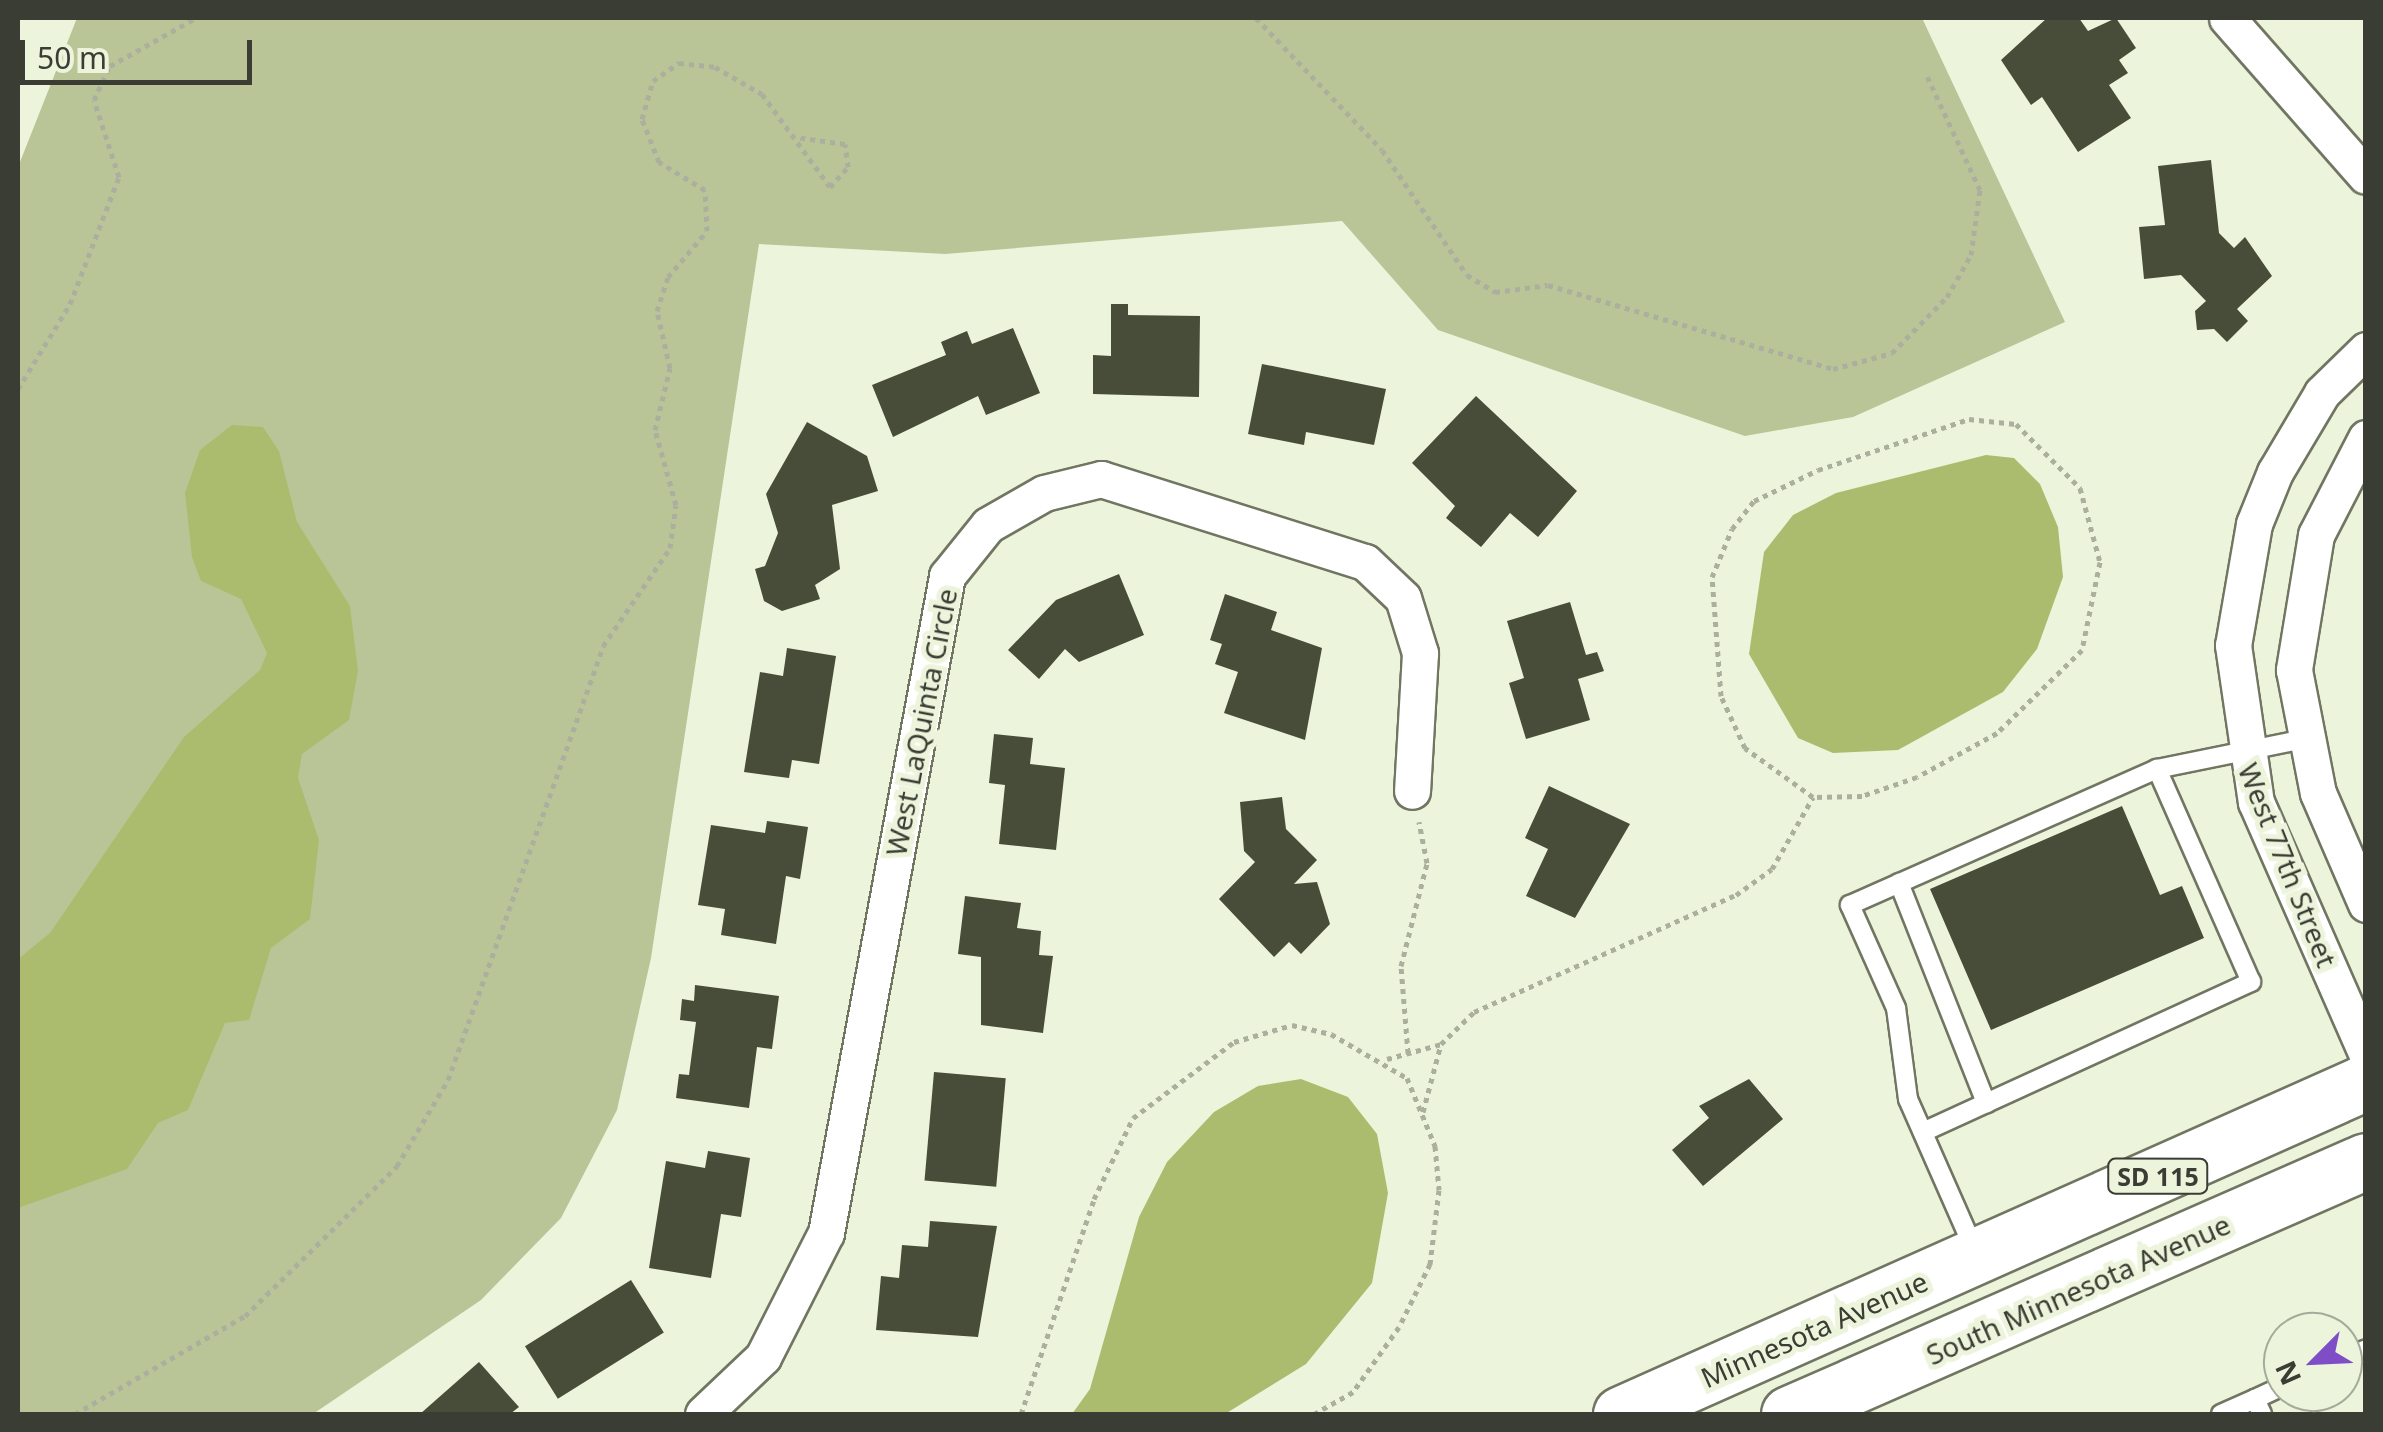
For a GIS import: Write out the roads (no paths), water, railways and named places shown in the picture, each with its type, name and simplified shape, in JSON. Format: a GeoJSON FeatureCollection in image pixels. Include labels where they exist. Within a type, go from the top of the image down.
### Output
{"type":"FeatureCollection","features":[{"type":"Feature","properties":{"kind":"main road","name":"SD 115"},"geometry":{"type":"LineString","coordinates":[[1964,1262],[2366,1082]]}},
{"type":"Feature","properties":{"kind":"main road","name":"South Minnesota Avenue"},"geometry":{"type":"LineString","coordinates":[[1789,1414],[2366,1161]]}},
{"type":"Feature","properties":{"kind":"main road","name":"Minnesota Avenue"},"geometry":{"type":"LineString","coordinates":[[1621,1414],[1964,1262]]}},
{"type":"Feature","properties":{"kind":"street"},"geometry":{"type":"LineString","coordinates":[[2227,18],[2366,176]]}},
{"type":"Feature","properties":{"kind":"street","name":"West 77th Street"},"geometry":{"type":"LineString","coordinates":[[2366,350],[2300,424],[2254,524],[2233,645],[2242,751],[2366,1052]]}},
{"type":"Feature","properties":{"kind":"street","name":"West 77th Street"},"geometry":{"type":"LineString","coordinates":[[2366,438],[2316,535],[2303,585],[2294,670],[2304,738],[2366,904]]}},
{"type":"Feature","properties":{"kind":"street","name":"West LaQuinta Circle"},"geometry":{"type":"LineString","coordinates":[[703,1414],[763,1357],[826,1233],[948,576],[988,525],[1044,493],[1101,480],[1365,562],[1403,598],[1420,654],[1412,791]]}},
{"type":"Feature","properties":{"kind":"lane"},"geometry":{"type":"LineString","coordinates":[[1964,1262],[1923,1132],[1908,1098],[1896,1008],[1850,905],[2157,769],[2304,738]]}},
{"type":"Feature","properties":{"kind":"lane"},"geometry":{"type":"LineString","coordinates":[[1923,1132],[2251,982],[2157,769]]}},
{"type":"Feature","properties":{"kind":"lane"},"geometry":{"type":"LineString","coordinates":[[1899,883],[1986,1103]]}},
{"type":"Feature","properties":{"kind":"lane"},"geometry":{"type":"LineString","coordinates":[[2221,1414],[2259,1407]]}}]}
